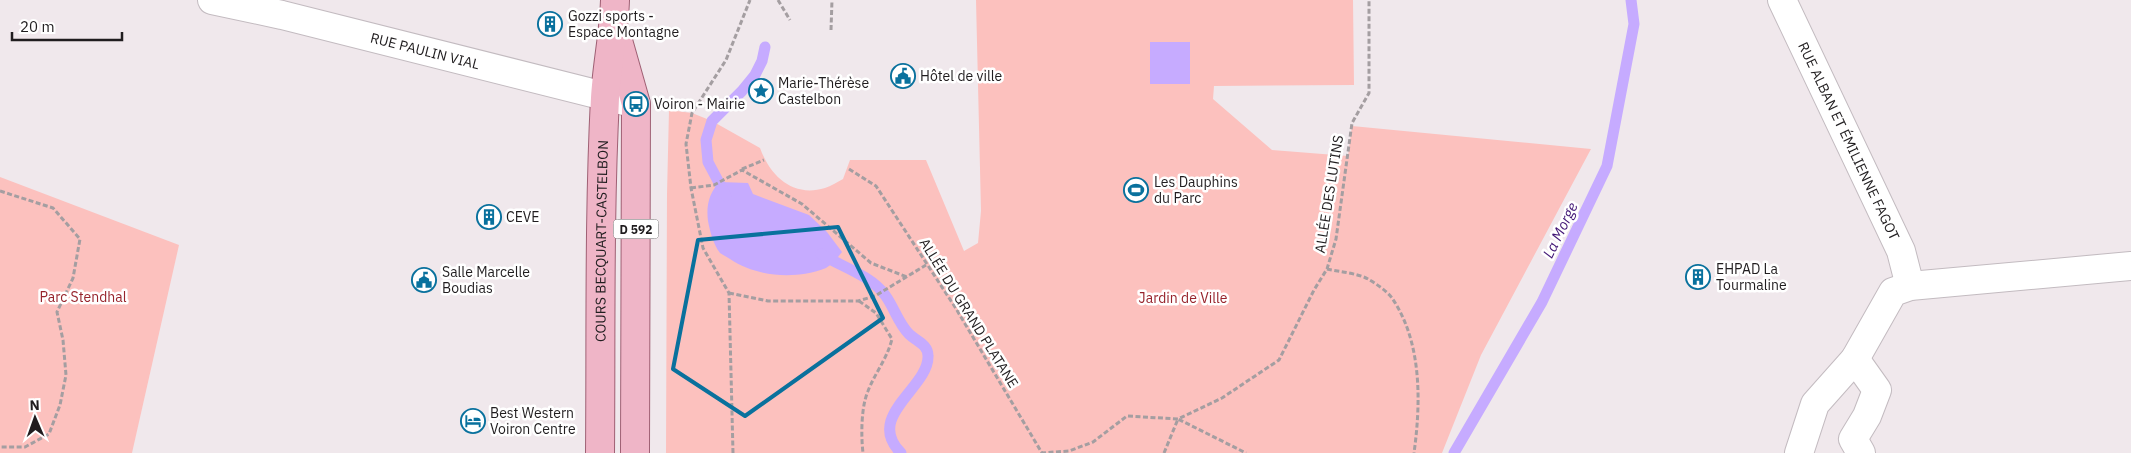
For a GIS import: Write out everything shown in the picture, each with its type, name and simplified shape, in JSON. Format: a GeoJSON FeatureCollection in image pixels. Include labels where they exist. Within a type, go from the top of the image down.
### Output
{"type":"FeatureCollection","features":[{"type":"Feature","properties":{"kind":"main road","name":"COURS BECQUART-CASTELBON"},"geometry":{"type":"LineString","coordinates":[[600,453],[601,214],[605,96],[614,29],[615,0]]}},
{"type":"Feature","properties":{"kind":"main road","name":"COURS BECQUART-CASTELBON"},"geometry":{"type":"LineString","coordinates":[[614,29],[636,104],[635,453]]}},
{"type":"Feature","properties":{"kind":"street","name":"RUE PAULIN VIAL"},"geometry":{"type":"LineString","coordinates":[[212,0],[282,15],[636,104]]}},
{"type":"Feature","properties":{"kind":"street","name":"RUE ALBAN ET ÉMILIENNE FAGOT"},"geometry":{"type":"LineString","coordinates":[[1782,0],[1901,250],[1910,286]]}},
{"type":"Feature","properties":{"kind":"street"},"geometry":{"type":"LineString","coordinates":[[1799,453],[1816,404],[1855,359],[1893,292],[1910,286],[2131,266]]}},
{"type":"Feature","properties":{"kind":"street"},"geometry":{"type":"LineString","coordinates":[[1855,359],[1877,390],[1867,416],[1853,439],[1861,453]]}},
{"type":"Feature","properties":{"kind":"path"},"geometry":{"type":"LineString","coordinates":[[733,453],[729,293],[703,248],[691,188],[686,144],[692,113],[726,60],[750,0]]}},
{"type":"Feature","properties":{"kind":"path"},"geometry":{"type":"LineString","coordinates":[[778,0],[790,20]]}},
{"type":"Feature","properties":{"kind":"path"},"geometry":{"type":"LineString","coordinates":[[831,30],[832,0]]}},
{"type":"Feature","properties":{"kind":"path","name":"ALLÉE DES LUTINS"},"geometry":{"type":"LineString","coordinates":[[1042,453],[1069,451],[1093,442],[1127,416],[1178,419],[1222,398],[1279,360],[1314,290],[1327,269],[1336,238],[1352,123],[1369,93],[1369,0]]}},
{"type":"Feature","properties":{"kind":"path"},"geometry":{"type":"LineString","coordinates":[[664,103],[698,104]]}},
{"type":"Feature","properties":{"kind":"path"},"geometry":{"type":"LineString","coordinates":[[691,188],[714,184],[764,160]]}},
{"type":"Feature","properties":{"kind":"path","name":"ALLÉE DU GRAND PLATANE"},"geometry":{"type":"LineString","coordinates":[[849,169],[876,186],[955,307],[1042,453]]}},
{"type":"Feature","properties":{"kind":"path"},"geometry":{"type":"LineString","coordinates":[[742,170],[802,204],[871,263],[908,277]]}},
{"type":"Feature","properties":{"kind":"path"},"geometry":{"type":"LineString","coordinates":[[0,191],[53,208],[80,239],[73,278],[57,312],[63,340],[66,375],[60,405],[49,434],[25,447],[0,447]]}},
{"type":"Feature","properties":{"kind":"path"},"geometry":{"type":"LineString","coordinates":[[729,293],[768,301],[858,301],[875,296],[926,265]]}},
{"type":"Feature","properties":{"kind":"path"},"geometry":{"type":"LineString","coordinates":[[1327,269],[1366,278],[1391,296],[1407,326],[1418,378],[1418,420],[1414,453]]}},
{"type":"Feature","properties":{"kind":"path"},"geometry":{"type":"LineString","coordinates":[[858,301],[876,313],[892,339],[889,352],[867,393],[861,436],[863,453]]}},
{"type":"Feature","properties":{"kind":"path"},"geometry":{"type":"LineString","coordinates":[[1164,453],[1178,419],[1246,453]]}},
{"type":"Feature","properties":{"kind":"highlighted area"},"geometry":{"type":"Polygon","coordinates":[[[838,227],[883,318],[745,416],[673,369],[698,240],[838,227]]]}},
{"type":"Feature","properties":{"kind":"green space","name":"Jardin de Ville"},"geometry":{"type":"Polygon","coordinates":[[[976,0],[1353,0],[1354,85],[1214,86],[1213,99],[1272,150],[1348,156],[1352,126],[1591,149],[1481,355],[1442,453],[666,453],[669,110],[692,113],[712,121],[760,148],[764,158],[777,176],[793,187],[803,190],[825,188],[843,179],[850,160],[926,160],[964,251],[978,243],[981,211],[976,0]]]}},
{"type":"Feature","properties":{"kind":"green space","name":"Parc Stendhal"},"geometry":{"type":"Polygon","coordinates":[[[0,177],[179,245],[132,453],[0,453],[0,177]]]}},
{"type":"Feature","properties":{"kind":"shaded area"},"geometry":{"type":"Polygon","coordinates":[[[1150,42],[1190,42],[1190,84],[1150,84],[1150,42]]]}},
{"type":"Feature","properties":{"kind":"shaded area"},"geometry":{"type":"Polygon","coordinates":[[[720,182],[748,183],[753,194],[809,215],[827,232],[842,252],[826,268],[814,272],[789,275],[776,275],[752,270],[730,259],[720,253],[712,237],[708,221],[707,210],[709,200],[713,190],[720,182]]]}},
{"type":"Feature","properties":{"kind":"waterway","name":"La Morge"},"geometry":{"type":"LineString","coordinates":[[1454,453],[1542,302],[1607,166],[1634,24],[1631,0]]}},
{"type":"Feature","properties":{"kind":"waterway"},"geometry":{"type":"LineString","coordinates":[[726,196],[708,162],[706,140],[712,121],[755,75],[762,61],[765,47]]}},
{"type":"Feature","properties":{"kind":"waterway"},"geometry":{"type":"LineString","coordinates":[[821,254],[864,277],[879,288],[905,330],[926,348],[928,356],[926,368],[894,414],[890,427],[892,440],[901,453]]}},
{"type":"Feature","properties":{"kind":"place","name":"Gozzi sports - Espace Montagne"},"geometry":{"type":"Point","coordinates":[550,24]}},
{"type":"Feature","properties":{"kind":"place","name":"Hôtel de ville"},"geometry":{"type":"Point","coordinates":[903,76]}},
{"type":"Feature","properties":{"kind":"place","name":"Marie-Thérèse Castelbon"},"geometry":{"type":"Point","coordinates":[761,91]}},
{"type":"Feature","properties":{"kind":"place","name":"Voiron - Mairie"},"geometry":{"type":"Point","coordinates":[636,104]}},
{"type":"Feature","properties":{"kind":"place","name":"Les Dauphins du Parc"},"geometry":{"type":"Point","coordinates":[1136,190]}},
{"type":"Feature","properties":{"kind":"place","name":"CEVE"},"geometry":{"type":"Point","coordinates":[489,217]}},
{"type":"Feature","properties":{"kind":"place","name":"EHPAD La Tourmaline"},"geometry":{"type":"Point","coordinates":[1698,277]}},
{"type":"Feature","properties":{"kind":"place","name":"Salle Marcelle Boudias"},"geometry":{"type":"Point","coordinates":[424,280]}},
{"type":"Feature","properties":{"kind":"place","name":"Best Western Voiron Centre"},"geometry":{"type":"Point","coordinates":[473,421]}}]}
